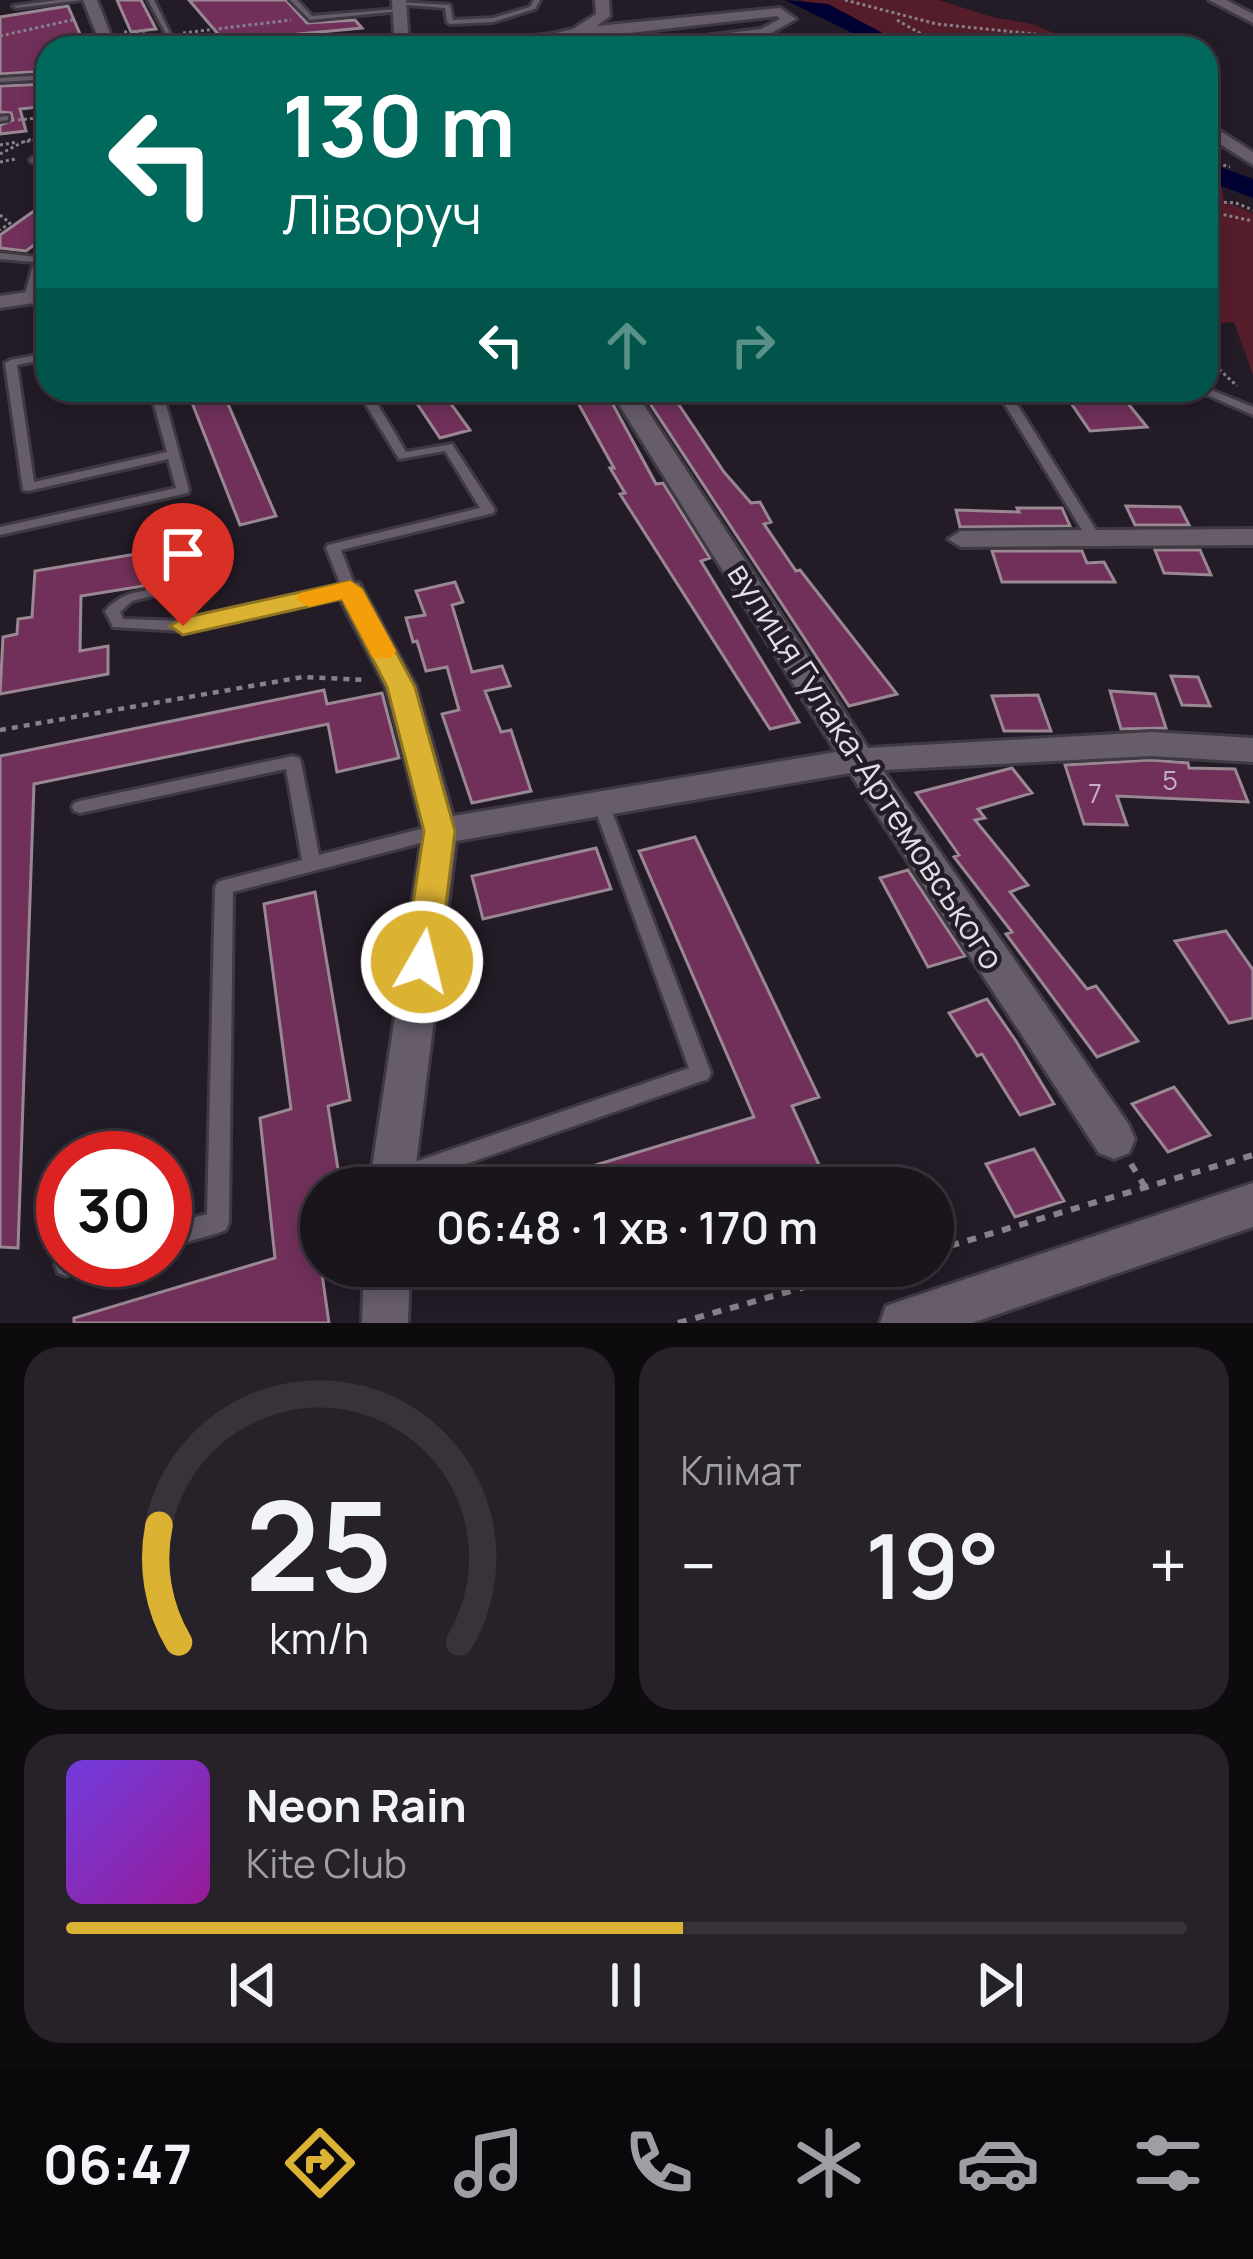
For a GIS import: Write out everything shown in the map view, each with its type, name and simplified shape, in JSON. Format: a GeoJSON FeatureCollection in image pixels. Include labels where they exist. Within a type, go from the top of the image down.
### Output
{"type":"FeatureCollection","features":[{"type":"Feature","properties":{"kind":"street"},"geometry":{"type":"LineString","coordinates":[[90,0],[109,36]]}},
{"type":"Feature","properties":{"kind":"street"},"geometry":{"type":"LineString","coordinates":[[578,32],[603,16],[602,0]]}},
{"type":"Feature","properties":{"kind":"street"},"geometry":{"type":"LineString","coordinates":[[1216,0],[1253,19]]}},
{"type":"Feature","properties":{"kind":"street"},"geometry":{"type":"LineString","coordinates":[[398,5],[400,36]]}},
{"type":"Feature","properties":{"kind":"street"},"geometry":{"type":"LineString","coordinates":[[540,36],[761,13],[780,12],[789,19],[764,34],[723,36]]}},
{"type":"Feature","properties":{"kind":"street"},"geometry":{"type":"LineString","coordinates":[[578,32],[582,36]]}},
{"type":"Feature","properties":{"kind":"street"},"geometry":{"type":"LineString","coordinates":[[1218,135],[1253,160]]}},
{"type":"Feature","properties":{"kind":"street"},"geometry":{"type":"LineString","coordinates":[[0,302],[36,296]]}},
{"type":"Feature","properties":{"kind":"street","name":"вулиця Гулака-Артемовського"},"geometry":{"type":"LineString","coordinates":[[630,402],[860,760],[1114,1139]]}},
{"type":"Feature","properties":{"kind":"street"},"geometry":{"type":"LineString","coordinates":[[961,538],[1253,537]]}},
{"type":"Feature","properties":{"kind":"street"},"geometry":{"type":"LineString","coordinates":[[350,589],[401,687],[440,831],[393,1167]]}},
{"type":"Feature","properties":{"kind":"street"},"geometry":{"type":"LineString","coordinates":[[440,831],[860,760],[1150,744],[1253,750]]}},
{"type":"Feature","properties":{"kind":"street"},"geometry":{"type":"LineString","coordinates":[[903,1323],[1253,1205]]}},
{"type":"Feature","properties":{"kind":"street"},"geometry":{"type":"LineString","coordinates":[[385,1323],[386,1287]]}},
{"type":"Feature","properties":{"kind":"lane"},"geometry":{"type":"LineString","coordinates":[[16,6],[80,0]]}},
{"type":"Feature","properties":{"kind":"lane"},"geometry":{"type":"LineString","coordinates":[[151,0],[167,31]]}},
{"type":"Feature","properties":{"kind":"lane"},"geometry":{"type":"LineString","coordinates":[[293,0],[310,18],[398,5],[448,6],[450,22],[514,16],[533,8],[537,0]]}},
{"type":"Feature","properties":{"kind":"lane"},"geometry":{"type":"LineString","coordinates":[[0,80],[36,77]]}},
{"type":"Feature","properties":{"kind":"lane"},"geometry":{"type":"LineString","coordinates":[[0,256],[36,257]]}},
{"type":"Feature","properties":{"kind":"lane"},"geometry":{"type":"LineString","coordinates":[[36,358],[11,362],[28,487],[174,454]]}},
{"type":"Feature","properties":{"kind":"lane"},"geometry":{"type":"LineString","coordinates":[[1218,397],[1253,411]]}},
{"type":"Feature","properties":{"kind":"lane"},"geometry":{"type":"LineString","coordinates":[[0,532],[183,490],[159,402]]}},
{"type":"Feature","properties":{"kind":"lane"},"geometry":{"type":"LineString","coordinates":[[197,557],[167,588],[127,598],[112,611],[118,624],[183,626],[350,589],[333,548],[488,511],[448,447],[403,456],[370,402]]}},
{"type":"Feature","properties":{"kind":"lane"},"geometry":{"type":"LineString","coordinates":[[1009,402],[1094,538]]}},
{"type":"Feature","properties":{"kind":"lane"},"geometry":{"type":"LineString","coordinates":[[80,806],[293,762],[313,864]]}},
{"type":"Feature","properties":{"kind":"lane"},"geometry":{"type":"LineString","coordinates":[[438,1167],[701,1073],[601,804]]}},
{"type":"Feature","properties":{"kind":"lane"},"geometry":{"type":"LineString","coordinates":[[192,1229],[218,1222],[224,887],[440,831]]}},
{"type":"Feature","properties":{"kind":"path"},"geometry":{"type":"LineString","coordinates":[[844,0],[886,14],[980,33],[1029,36]]}},
{"type":"Feature","properties":{"kind":"path"},"geometry":{"type":"LineString","coordinates":[[886,14],[925,36]]}},
{"type":"Feature","properties":{"kind":"path"},"geometry":{"type":"LineString","coordinates":[[251,25],[310,18]]}},
{"type":"Feature","properties":{"kind":"path"},"geometry":{"type":"LineString","coordinates":[[0,36],[76,19]]}},
{"type":"Feature","properties":{"kind":"path"},"geometry":{"type":"LineString","coordinates":[[136,36],[167,31]]}},
{"type":"Feature","properties":{"kind":"path"},"geometry":{"type":"LineString","coordinates":[[3,118],[36,117]]}},
{"type":"Feature","properties":{"kind":"path"},"geometry":{"type":"LineString","coordinates":[[0,145],[36,139]]}},
{"type":"Feature","properties":{"kind":"path"},"geometry":{"type":"LineString","coordinates":[[0,154],[22,142]]}},
{"type":"Feature","properties":{"kind":"path"},"geometry":{"type":"LineString","coordinates":[[1218,202],[1253,207]]}},
{"type":"Feature","properties":{"kind":"path"},"geometry":{"type":"LineString","coordinates":[[1218,214],[1253,221]]}},
{"type":"Feature","properties":{"kind":"path"},"geometry":{"type":"LineString","coordinates":[[0,215],[10,223],[0,230]]}},
{"type":"Feature","properties":{"kind":"path"},"geometry":{"type":"LineString","coordinates":[[1218,369],[1241,391]]}},
{"type":"Feature","properties":{"kind":"path"},"geometry":{"type":"LineString","coordinates":[[0,730],[303,677],[356,678],[401,687]]}},
{"type":"Feature","properties":{"kind":"path"},"geometry":{"type":"LineString","coordinates":[[954,1245],[1253,1155]]}},
{"type":"Feature","properties":{"kind":"path"},"geometry":{"type":"LineString","coordinates":[[678,1323],[805,1287]]}},
{"type":"Feature","properties":{"kind":"shaded area"},"geometry":{"type":"Polygon","coordinates":[[[800,0],[939,0],[1061,36],[875,36],[800,0]]]}},
{"type":"Feature","properties":{"kind":"shaded area"},"geometry":{"type":"Polygon","coordinates":[[[1218,186],[1224,201],[1253,213],[1253,375],[1234,322],[1218,324],[1218,186]]]}},
{"type":"Feature","properties":{"kind":"building"},"geometry":{"type":"Polygon","coordinates":[[[117,0],[141,0],[156,29],[131,32],[117,0]]]}},
{"type":"Feature","properties":{"kind":"building"},"geometry":{"type":"Polygon","coordinates":[[[189,0],[286,0],[307,23],[355,20],[362,28],[277,36],[220,36],[189,0]]]}},
{"type":"Feature","properties":{"kind":"building"},"geometry":{"type":"Polygon","coordinates":[[[68,6],[81,36],[36,36],[36,72],[0,74],[0,17],[68,6]]]}},
{"type":"Feature","properties":{"kind":"building"},"geometry":{"type":"Polygon","coordinates":[[[36,84],[36,107],[20,109],[26,131],[0,134],[0,125],[13,120],[11,113],[0,112],[0,86],[36,84]]]}},
{"type":"Feature","properties":{"kind":"building"},"geometry":{"type":"Polygon","coordinates":[[[36,210],[36,244],[26,251],[0,248],[0,235],[36,210]]]}},
{"type":"Feature","properties":{"kind":"building"},"geometry":{"type":"Polygon","coordinates":[[[192,402],[227,402],[276,516],[240,525],[192,402]]]}},
{"type":"Feature","properties":{"kind":"building"},"geometry":{"type":"Polygon","coordinates":[[[416,402],[450,402],[470,430],[440,438],[416,402]]]}},
{"type":"Feature","properties":{"kind":"building"},"geometry":{"type":"Polygon","coordinates":[[[612,402],[656,484],[663,483],[710,558],[701,561],[799,722],[770,729],[620,494],[625,493],[610,468],[614,468],[578,403],[612,402]]]}},
{"type":"Feature","properties":{"kind":"building"},"geometry":{"type":"Polygon","coordinates":[[[649,402],[677,402],[724,472],[751,503],[760,502],[771,522],[764,524],[796,571],[800,570],[897,694],[849,706],[649,402]]]}},
{"type":"Feature","properties":{"kind":"building"},"geometry":{"type":"Polygon","coordinates":[[[1070,402],[1127,402],[1147,427],[1090,431],[1070,402]]]}},
{"type":"Feature","properties":{"kind":"building"},"geometry":{"type":"Polygon","coordinates":[[[1126,506],[1180,507],[1189,525],[1135,525],[1126,506]]]}},
{"type":"Feature","properties":{"kind":"building"},"geometry":{"type":"Polygon","coordinates":[[[1017,508],[1062,508],[1070,526],[960,527],[956,510],[1019,512],[1017,508]]]}},
{"type":"Feature","properties":{"kind":"building"},"geometry":{"type":"Polygon","coordinates":[[[1155,550],[1200,550],[1211,575],[1164,573],[1155,550]]]}},
{"type":"Feature","properties":{"kind":"building"},"geometry":{"type":"Polygon","coordinates":[[[992,551],[1082,551],[1087,563],[1104,562],[1115,582],[1002,582],[992,551]]]}},
{"type":"Feature","properties":{"kind":"building"},"geometry":{"type":"Polygon","coordinates":[[[142,553],[143,586],[81,596],[80,651],[108,646],[108,674],[0,694],[3,637],[17,634],[18,619],[32,617],[35,571],[142,553]]]}},
{"type":"Feature","properties":{"kind":"building"},"geometry":{"type":"Polygon","coordinates":[[[455,582],[463,602],[452,605],[472,672],[502,666],[510,686],[485,691],[501,732],[511,730],[531,791],[472,803],[442,714],[459,710],[447,667],[426,671],[417,641],[413,642],[406,618],[425,615],[416,591],[455,582]]]}},
{"type":"Feature","properties":{"kind":"building"},"geometry":{"type":"Polygon","coordinates":[[[1171,676],[1198,677],[1210,706],[1182,705],[1171,676]]]}},
{"type":"Feature","properties":{"kind":"building"},"geometry":{"type":"Polygon","coordinates":[[[324,690],[327,704],[382,693],[399,758],[337,772],[328,724],[34,784],[18,1248],[0,1247],[0,756],[324,690]]]}},
{"type":"Feature","properties":{"kind":"building"},"geometry":{"type":"Polygon","coordinates":[[[1110,691],[1155,694],[1166,728],[1121,729],[1110,691]]]}},
{"type":"Feature","properties":{"kind":"building"},"geometry":{"type":"Polygon","coordinates":[[[1038,695],[1051,731],[1004,731],[992,696],[1038,695]]]}},
{"type":"Feature","properties":{"kind":"building"},"geometry":{"type":"Polygon","coordinates":[[[1151,760],[1188,763],[1189,768],[1235,769],[1248,802],[1117,796],[1127,825],[1084,824],[1065,765],[1151,760]]]}},
{"type":"Feature","properties":{"kind":"building"},"geometry":{"type":"Polygon","coordinates":[[[1012,768],[1032,793],[978,809],[985,818],[975,820],[1028,885],[1010,892],[1087,989],[1096,986],[1138,1041],[1097,1057],[1006,934],[1012,932],[954,857],[959,855],[916,793],[1012,768]]]}},
{"type":"Feature","properties":{"kind":"building"},"geometry":{"type":"Polygon","coordinates":[[[695,837],[819,1097],[792,1106],[820,1167],[589,1167],[754,1117],[639,851],[695,837]]]}},
{"type":"Feature","properties":{"kind":"building"},"geometry":{"type":"Polygon","coordinates":[[[596,848],[611,889],[483,919],[472,876],[596,848]]]}},
{"type":"Feature","properties":{"kind":"building"},"geometry":{"type":"Polygon","coordinates":[[[908,870],[965,956],[928,967],[880,878],[908,870]]]}},
{"type":"Feature","properties":{"kind":"building"},"geometry":{"type":"Polygon","coordinates":[[[315,892],[350,1100],[328,1106],[338,1167],[300,1167],[300,1287],[324,1287],[329,1323],[74,1323],[74,1318],[192,1287],[192,1283],[275,1258],[260,1118],[291,1109],[264,904],[315,892]]]}},
{"type":"Feature","properties":{"kind":"building"},"geometry":{"type":"Polygon","coordinates":[[[1226,931],[1253,970],[1253,1018],[1229,1023],[1175,941],[1226,931]]]}},
{"type":"Feature","properties":{"kind":"building"},"geometry":{"type":"Polygon","coordinates":[[[987,999],[1054,1104],[1020,1115],[982,1054],[977,1056],[949,1013],[987,999]]]}},
{"type":"Feature","properties":{"kind":"building"},"geometry":{"type":"Polygon","coordinates":[[[1174,1087],[1210,1135],[1168,1152],[1132,1104],[1174,1087]]]}},
{"type":"Feature","properties":{"kind":"building"},"geometry":{"type":"Polygon","coordinates":[[[1034,1149],[1064,1201],[1015,1217],[986,1164],[1034,1149]]]}},
{"type":"Feature","properties":{"kind":"waterway"},"geometry":{"type":"LineString","coordinates":[[795,0],[876,36]]}},
{"type":"Feature","properties":{"kind":"waterway"},"geometry":{"type":"LineString","coordinates":[[1218,175],[1253,189]]}},
{"type":"Feature","properties":{"kind":"slow traffic"},"geometry":{"type":"LineString","coordinates":[[309,599],[350,589],[382,651]]}},
{"type":"Feature","properties":{"kind":"route"},"geometry":{"type":"LineString","coordinates":[[183,626],[350,589],[401,687],[440,831],[422,962]]}}]}
